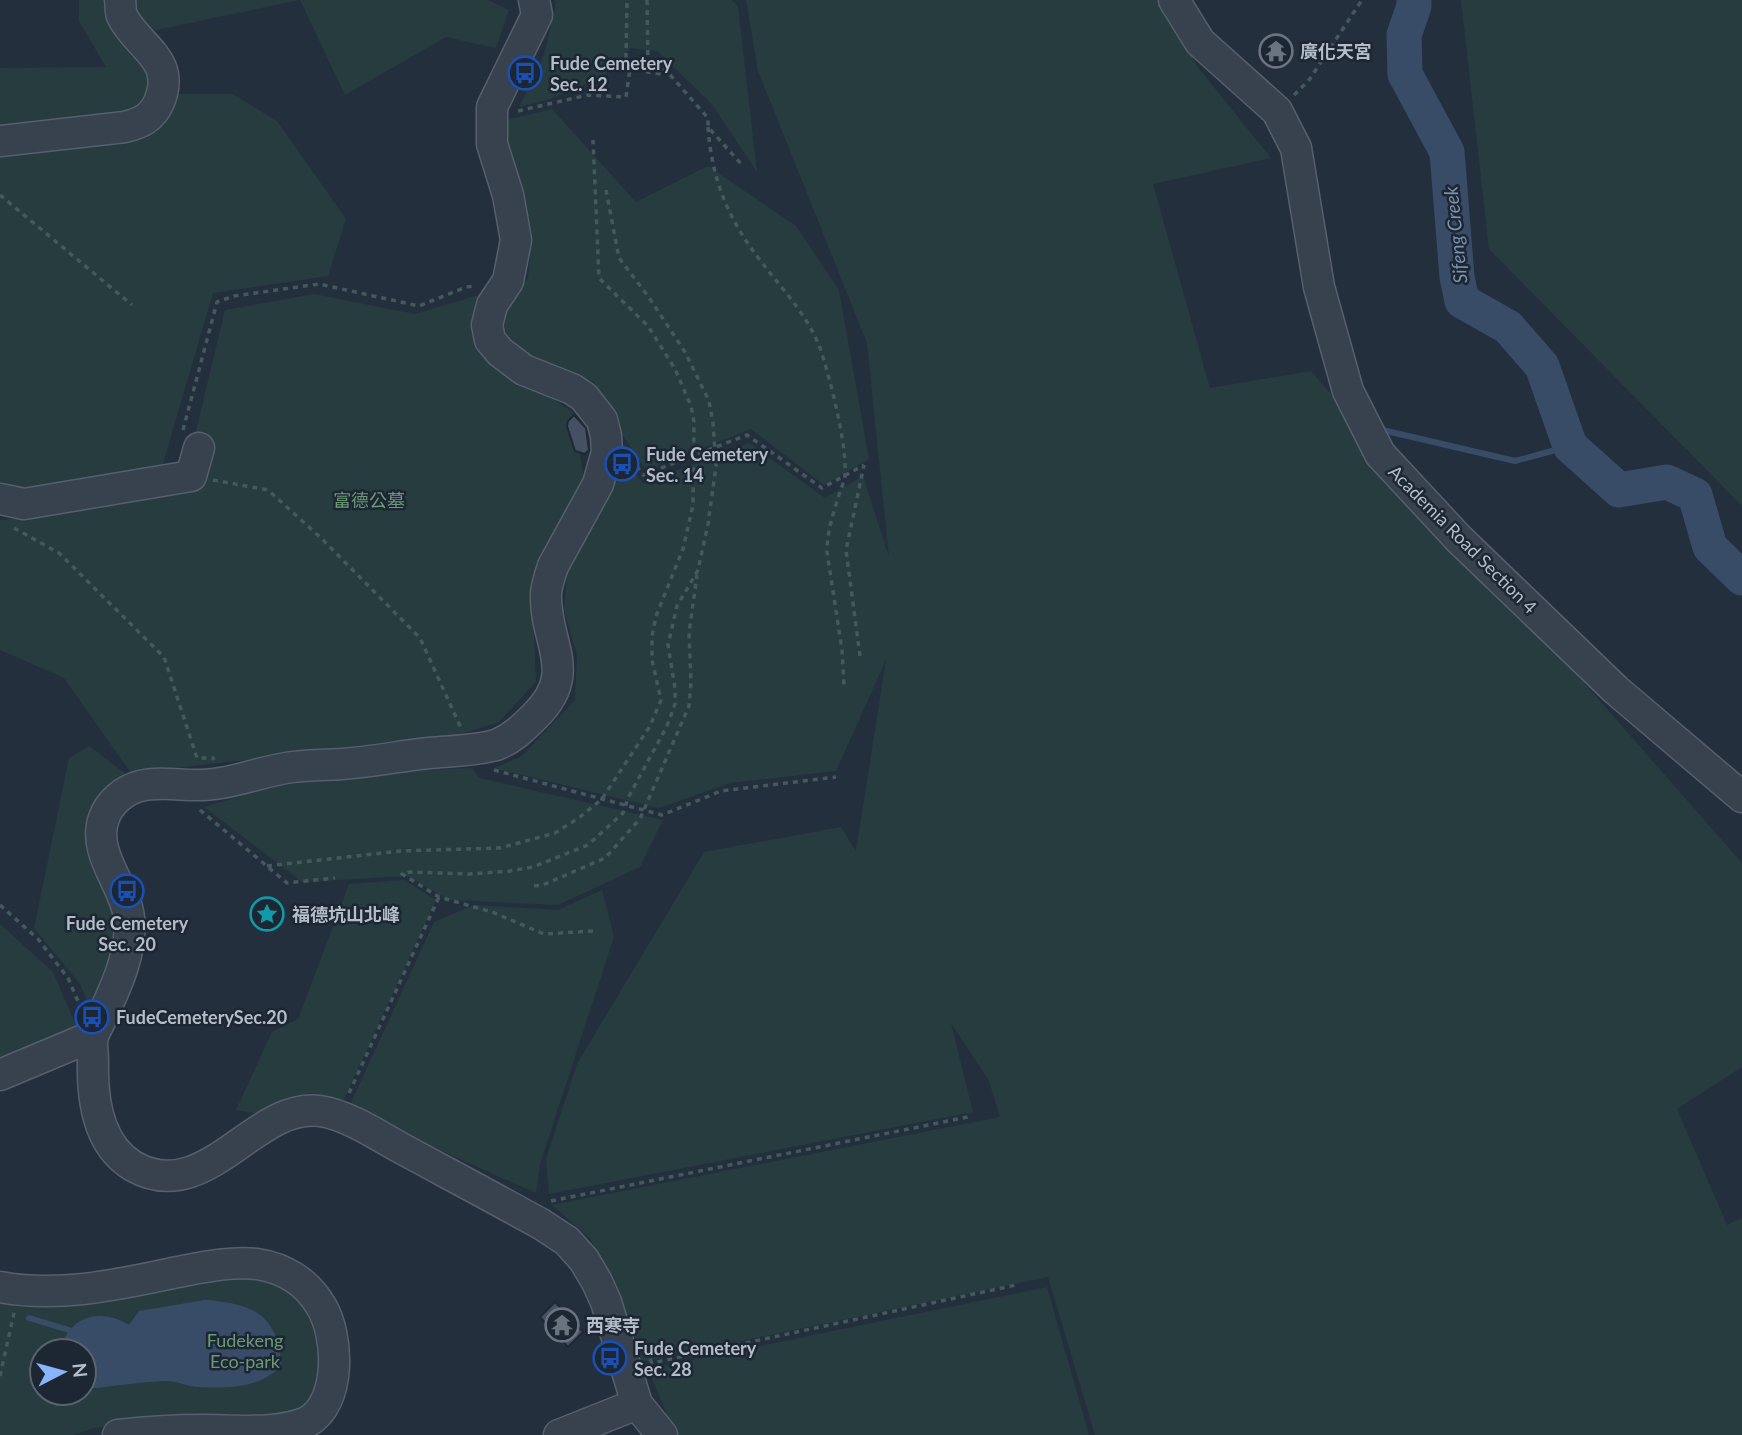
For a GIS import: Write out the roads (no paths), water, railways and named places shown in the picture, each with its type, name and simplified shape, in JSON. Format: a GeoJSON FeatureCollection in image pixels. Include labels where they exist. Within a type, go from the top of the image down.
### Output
{"type":"FeatureCollection","features":[{"type":"Feature","properties":{"kind":"street"},"geometry":{"type":"LineString","coordinates":[[0,141],[125,127],[142,123],[155,112],[162,96],[163,75],[158,59],[121,15],[120,0]]}},
{"type":"Feature","properties":{"kind":"street"},"geometry":{"type":"LineString","coordinates":[[511,0],[536,8],[492,107],[492,144],[508,195],[516,240],[508,281],[492,305],[488,325],[490,340],[500,352],[524,370],[572,389],[584,397],[602,420],[607,452],[598,484],[553,566],[548,581],[547,608],[559,667],[554,693],[545,706],[506,741],[496,746],[344,764],[291,767],[216,784],[140,786],[124,793],[112,804],[103,820],[102,839],[106,858],[124,897],[130,935],[112,995],[93,1036],[92,1074],[103,1133],[116,1152],[133,1166],[152,1174],[196,1171],[284,1118],[311,1111],[323,1111],[372,1133],[541,1224],[567,1241],[584,1260],[597,1282],[606,1302],[638,1404],[662,1435]]}},
{"type":"Feature","properties":{"kind":"street","name":"Academia Road Section 4"},"geometry":{"type":"LineString","coordinates":[[1174,0],[1200,42],[1277,111],[1296,148],[1319,287],[1348,391],[1380,454],[1459,538],[1616,690],[1742,797]]}},
{"type":"Feature","properties":{"kind":"street"},"geometry":{"type":"LineString","coordinates":[[0,499],[24,504],[190,455]]}},
{"type":"Feature","properties":{"kind":"street"},"geometry":{"type":"LineString","coordinates":[[0,1075],[93,1036]]}},
{"type":"Feature","properties":{"kind":"street"},"geometry":{"type":"LineString","coordinates":[[10,1289],[79,1289],[209,1266],[257,1264],[293,1276],[309,1289],[322,1307],[330,1328],[334,1369],[326,1401],[308,1422],[270,1431],[200,1430],[118,1435]]}},
{"type":"Feature","properties":{"kind":"street"},"geometry":{"type":"LineString","coordinates":[[559,1435],[638,1404]]}},
{"type":"Feature","properties":{"kind":"water"},"geometry":{"type":"Polygon","coordinates":[[[205,1300],[249,1308],[260,1314],[275,1334],[281,1365],[264,1379],[231,1387],[196,1387],[170,1381],[98,1387],[98,1337],[65,1337],[70,1330],[87,1318],[107,1317],[129,1325],[139,1311],[205,1300]]]}},
{"type":"Feature","properties":{"kind":"waterway","name":"Sifeng Creek"},"geometry":{"type":"LineString","coordinates":[[1414,0],[1404,35],[1405,74],[1447,152],[1457,277],[1462,301],[1508,327],[1542,366],[1570,446],[1619,490],[1667,482],[1695,495],[1710,547],[1742,578]]}},
{"type":"Feature","properties":{"kind":"waterway"},"geometry":{"type":"LineString","coordinates":[[1378,429],[1515,461],[1570,446]]}},
{"type":"Feature","properties":{"kind":"waterway"},"geometry":{"type":"LineString","coordinates":[[29,1318],[69,1330]]}},
{"type":"Feature","properties":{"kind":"place","name":"廣化天宮"},"geometry":{"type":"Point","coordinates":[1276,51]}},
{"type":"Feature","properties":{"kind":"place","name":"Fude Cemetery Sec. 12"},"geometry":{"type":"Point","coordinates":[525,73]}},
{"type":"Feature","properties":{"kind":"place","name":"Fude Cemetery Sec. 14"},"geometry":{"type":"Point","coordinates":[622,464]}},
{"type":"Feature","properties":{"kind":"place","name":"Fude Cemetery Sec. 20"},"geometry":{"type":"Point","coordinates":[127,891]}},
{"type":"Feature","properties":{"kind":"place","name":"福德坑山北峰"},"geometry":{"type":"Point","coordinates":[267,914]}},
{"type":"Feature","properties":{"kind":"place","name":"FudeCemeterySec.20"},"geometry":{"type":"Point","coordinates":[92,1017]}},
{"type":"Feature","properties":{"kind":"place","name":"西寒寺"},"geometry":{"type":"Point","coordinates":[562,1325]}},
{"type":"Feature","properties":{"kind":"place","name":"Fude Cemetery Sec. 28"},"geometry":{"type":"Point","coordinates":[610,1358]}},
{"type":"Feature","properties":{"kind":"park label","name":"富德公墓"},"geometry":{"type":"Point","coordinates":[369,500]}},
{"type":"Feature","properties":{"kind":"park label","name":"Fudekeng Eco-park"},"geometry":{"type":"Point","coordinates":[245,1350]}}]}
